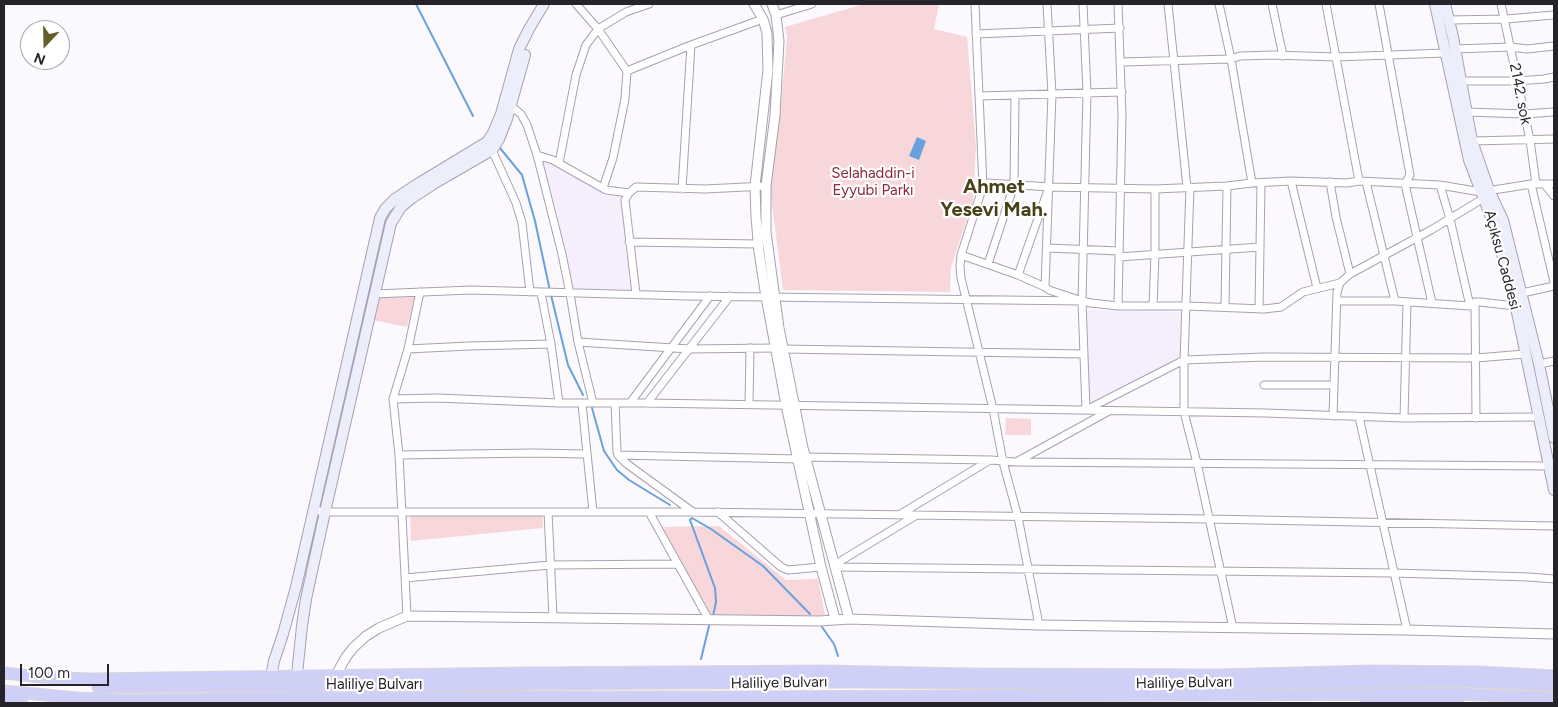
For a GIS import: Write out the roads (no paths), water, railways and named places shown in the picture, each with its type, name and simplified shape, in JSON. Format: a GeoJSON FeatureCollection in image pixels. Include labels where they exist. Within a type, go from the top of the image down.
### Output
{"type":"FeatureCollection","features":[{"type":"Feature","properties":{"kind":"highway"},"geometry":{"type":"LineString","coordinates":[[4,673],[90,679],[826,671],[969,674],[1218,675],[1372,671],[1479,672],[1554,676]]}},
{"type":"Feature","properties":{"kind":"highway"},"geometry":{"type":"LineString","coordinates":[[518,673],[650,683]]}},
{"type":"Feature","properties":{"kind":"highway"},"geometry":{"type":"LineString","coordinates":[[848,682],[969,674]]}},
{"type":"Feature","properties":{"kind":"highway","name":"Haliliye Bulvarı"},"geometry":{"type":"LineString","coordinates":[[4,679],[78,686],[206,686],[353,691],[723,697],[1456,694],[1554,698]]}},
{"type":"Feature","properties":{"kind":"highway","name":"Haliliye Bulvarı"},"geometry":{"type":"LineString","coordinates":[[4,692],[129,700],[353,691],[650,683],[1124,684],[1460,681],[1554,685]]}},
{"type":"Feature","properties":{"kind":"highway"},"geometry":{"type":"LineString","coordinates":[[588,703],[648,696]]}},
{"type":"Feature","properties":{"kind":"highway"},"geometry":{"type":"LineString","coordinates":[[849,696],[947,703]]}},
{"type":"Feature","properties":{"kind":"highway"},"geometry":{"type":"LineString","coordinates":[[4,702],[22,703]]}},
{"type":"Feature","properties":{"kind":"highway"},"geometry":{"type":"LineString","coordinates":[[1366,703],[1458,703]]}},
{"type":"Feature","properties":{"kind":"main road"},"geometry":{"type":"LineString","coordinates":[[267,703],[270,676],[296,587],[380,218],[385,209],[395,199],[486,142],[493,133],[501,114],[519,49],[544,4]]}},
{"type":"Feature","properties":{"kind":"main road"},"geometry":{"type":"LineString","coordinates":[[294,703],[302,626],[325,512],[391,223],[401,207],[435,183],[492,150],[504,129],[512,107],[529,42],[552,4]]}},
{"type":"Feature","properties":{"kind":"main road","name":"Açıksu Caddesi"},"geometry":{"type":"LineString","coordinates":[[1435,4],[1461,81],[1472,141],[1515,306],[1554,490]]}},
{"type":"Feature","properties":{"kind":"main road","name":"Açıksu Caddesi"},"geometry":{"type":"LineString","coordinates":[[1445,4],[1449,20],[1450,51],[1469,160],[1485,194],[1503,220],[1539,364],[1554,438]]}},
{"type":"Feature","properties":{"kind":"street"},"geometry":{"type":"LineString","coordinates":[[576,4],[598,29],[627,71],[625,99],[613,158],[603,188]]}},
{"type":"Feature","properties":{"kind":"street"},"geometry":{"type":"LineString","coordinates":[[559,163],[578,68],[586,45],[598,29],[626,12],[649,4]]}},
{"type":"Feature","properties":{"kind":"street"},"geometry":{"type":"LineString","coordinates":[[754,4],[763,19],[767,33],[768,70],[755,186],[758,244],[766,297],[780,348],[790,405],[814,514],[821,567],[836,619]]}},
{"type":"Feature","properties":{"kind":"street"},"geometry":{"type":"LineString","coordinates":[[772,4],[776,15],[779,41],[775,115],[766,186],[766,232],[776,296],[780,348]]}},
{"type":"Feature","properties":{"kind":"street"},"geometry":{"type":"LineString","coordinates":[[776,15],[812,4]]}},
{"type":"Feature","properties":{"kind":"street"},"geometry":{"type":"LineString","coordinates":[[975,4],[983,186],[961,255],[961,278],[993,409],[1003,462],[1018,517],[1039,625]]}},
{"type":"Feature","properties":{"kind":"street"},"geometry":{"type":"LineString","coordinates":[[1045,287],[1052,94],[1047,4]]}},
{"type":"Feature","properties":{"kind":"street"},"geometry":{"type":"LineString","coordinates":[[1083,4],[1087,92],[1082,301],[1086,410]]}},
{"type":"Feature","properties":{"kind":"street"},"geometry":{"type":"LineString","coordinates":[[1118,4],[1122,92],[1118,306]]}},
{"type":"Feature","properties":{"kind":"street"},"geometry":{"type":"LineString","coordinates":[[1168,4],[1188,187],[1184,412],[1233,628]]}},
{"type":"Feature","properties":{"kind":"street"},"geometry":{"type":"LineString","coordinates":[[1219,4],[1231,59],[1252,183]]}},
{"type":"Feature","properties":{"kind":"street"},"geometry":{"type":"LineString","coordinates":[[1272,4],[1283,56]]}},
{"type":"Feature","properties":{"kind":"street"},"geometry":{"type":"LineString","coordinates":[[1326,4],[1363,182],[1395,301]]}},
{"type":"Feature","properties":{"kind":"street"},"geometry":{"type":"LineString","coordinates":[[1379,4],[1410,175],[1405,184],[1432,303]]}},
{"type":"Feature","properties":{"kind":"street","name":"2142. sok"},"geometry":{"type":"LineString","coordinates":[[1502,4],[1530,140],[1533,184],[1554,282]]}},
{"type":"Feature","properties":{"kind":"street"},"geometry":{"type":"LineString","coordinates":[[1449,20],[1554,16]]}},
{"type":"Feature","properties":{"kind":"street"},"geometry":{"type":"LineString","coordinates":[[627,71],[763,19]]}},
{"type":"Feature","properties":{"kind":"street"},"geometry":{"type":"LineString","coordinates":[[976,34],[1120,28]]}},
{"type":"Feature","properties":{"kind":"street"},"geometry":{"type":"LineString","coordinates":[[682,189],[691,45]]}},
{"type":"Feature","properties":{"kind":"street"},"geometry":{"type":"LineString","coordinates":[[1121,62],[1231,59],[1240,56],[1273,54],[1283,56],[1336,56],[1511,47],[1527,49],[1554,46]]}},
{"type":"Feature","properties":{"kind":"street"},"geometry":{"type":"LineString","coordinates":[[1461,81],[1544,80],[1554,77]]}},
{"type":"Feature","properties":{"kind":"street"},"geometry":{"type":"LineString","coordinates":[[979,96],[1122,92]]}},
{"type":"Feature","properties":{"kind":"street"},"geometry":{"type":"LineString","coordinates":[[988,264],[1014,185],[1015,96]]}},
{"type":"Feature","properties":{"kind":"street"},"geometry":{"type":"LineString","coordinates":[[512,107],[521,114],[527,125],[537,155],[566,294],[592,403]]}},
{"type":"Feature","properties":{"kind":"street"},"geometry":{"type":"LineString","coordinates":[[1467,112],[1524,114],[1554,112]]}},
{"type":"Feature","properties":{"kind":"street"},"geometry":{"type":"LineString","coordinates":[[1472,141],[1554,139]]}},
{"type":"Feature","properties":{"kind":"street"},"geometry":{"type":"LineString","coordinates":[[492,150],[513,195],[522,223],[530,292]]}},
{"type":"Feature","properties":{"kind":"street"},"geometry":{"type":"LineString","coordinates":[[537,155],[559,163],[606,190],[629,193]]}},
{"type":"Feature","properties":{"kind":"street"},"geometry":{"type":"LineString","coordinates":[[983,186],[988,183],[1050,187],[1155,189],[1291,181],[1363,182],[1440,185],[1485,194],[1533,184],[1554,184]]}},
{"type":"Feature","properties":{"kind":"street"},"geometry":{"type":"LineString","coordinates":[[1291,181],[1317,288]]}},
{"type":"Feature","properties":{"kind":"street"},"geometry":{"type":"LineString","coordinates":[[1330,182],[1336,217],[1350,274]]}},
{"type":"Feature","properties":{"kind":"street"},"geometry":{"type":"LineString","coordinates":[[1259,309],[1261,183]]}},
{"type":"Feature","properties":{"kind":"street"},"geometry":{"type":"LineString","coordinates":[[1440,185],[1472,304],[1476,358],[1476,418]]}},
{"type":"Feature","properties":{"kind":"street"},"geometry":{"type":"LineString","coordinates":[[1545,185],[1554,196]]}},
{"type":"Feature","properties":{"kind":"street"},"geometry":{"type":"LineString","coordinates":[[636,294],[625,200],[636,187],[682,189],[766,186]]}},
{"type":"Feature","properties":{"kind":"street"},"geometry":{"type":"LineString","coordinates":[[1225,307],[1227,186]]}},
{"type":"Feature","properties":{"kind":"street"},"geometry":{"type":"LineString","coordinates":[[1018,275],[1050,187]]}},
{"type":"Feature","properties":{"kind":"street"},"geometry":{"type":"LineString","coordinates":[[1153,306],[1155,189]]}},
{"type":"Feature","properties":{"kind":"street"},"geometry":{"type":"LineString","coordinates":[[1333,416],[1337,292],[1340,283],[1350,274],[1450,219],[1485,194]]}},
{"type":"Feature","properties":{"kind":"street"},"geometry":{"type":"LineString","coordinates":[[630,242],[758,244]]}},
{"type":"Feature","properties":{"kind":"street"},"geometry":{"type":"LineString","coordinates":[[1047,248],[1155,255],[1260,247]]}},
{"type":"Feature","properties":{"kind":"street"},"geometry":{"type":"LineString","coordinates":[[961,255],[1018,275],[1049,290],[1091,304],[1118,306],[1259,309],[1281,307],[1303,292],[1340,283]]}},
{"type":"Feature","properties":{"kind":"street"},"geometry":{"type":"LineString","coordinates":[[1522,292],[1554,286]]}},
{"type":"Feature","properties":{"kind":"street"},"geometry":{"type":"LineString","coordinates":[[374,294],[471,290],[566,294],[1082,301]]}},
{"type":"Feature","properties":{"kind":"street"},"geometry":{"type":"LineString","coordinates":[[407,616],[400,455],[393,399],[408,349],[420,292]]}},
{"type":"Feature","properties":{"kind":"street"},"geometry":{"type":"LineString","coordinates":[[543,293],[559,403]]}},
{"type":"Feature","properties":{"kind":"street"},"geometry":{"type":"LineString","coordinates":[[630,403],[710,296]]}},
{"type":"Feature","properties":{"kind":"street"},"geometry":{"type":"LineString","coordinates":[[647,403],[730,296]]}},
{"type":"Feature","properties":{"kind":"street"},"geometry":{"type":"LineString","coordinates":[[1337,301],[1395,301],[1515,306]]}},
{"type":"Feature","properties":{"kind":"street"},"geometry":{"type":"LineString","coordinates":[[1404,418],[1407,302]]}},
{"type":"Feature","properties":{"kind":"street"},"geometry":{"type":"LineString","coordinates":[[578,342],[689,349],[780,348],[1084,354]]}},
{"type":"Feature","properties":{"kind":"street"},"geometry":{"type":"LineString","coordinates":[[408,349],[551,344]]}},
{"type":"Feature","properties":{"kind":"street"},"geometry":{"type":"LineString","coordinates":[[749,404],[750,348]]}},
{"type":"Feature","properties":{"kind":"street"},"geometry":{"type":"LineString","coordinates":[[1086,410],[1184,360],[1264,357],[1476,358],[1525,354]]}},
{"type":"Feature","properties":{"kind":"street"},"geometry":{"type":"LineString","coordinates":[[1539,364],[1554,361]]}},
{"type":"Feature","properties":{"kind":"street"},"geometry":{"type":"LineString","coordinates":[[1264,385],[1334,385]]}},
{"type":"Feature","properties":{"kind":"street"},"geometry":{"type":"LineString","coordinates":[[393,399],[438,398],[582,404],[749,404],[1265,413],[1404,418],[1538,417]]}},
{"type":"Feature","properties":{"kind":"street"},"geometry":{"type":"LineString","coordinates":[[614,403],[618,456],[693,512]]}},
{"type":"Feature","properties":{"kind":"street"},"geometry":{"type":"LineString","coordinates":[[582,404],[593,512]]}},
{"type":"Feature","properties":{"kind":"street"},"geometry":{"type":"LineString","coordinates":[[1015,462],[1109,411]]}},
{"type":"Feature","properties":{"kind":"street"},"geometry":{"type":"LineString","coordinates":[[1359,417],[1368,465],[1407,630]]}},
{"type":"Feature","properties":{"kind":"street"},"geometry":{"type":"LineString","coordinates":[[400,455],[586,454]]}},
{"type":"Feature","properties":{"kind":"street"},"geometry":{"type":"LineString","coordinates":[[618,456],[991,460],[1003,462],[1549,466]]}},
{"type":"Feature","properties":{"kind":"street"},"geometry":{"type":"LineString","coordinates":[[898,515],[991,460]]}},
{"type":"Feature","properties":{"kind":"street"},"geometry":{"type":"LineString","coordinates":[[314,510],[325,512],[717,512],[1554,526]]}},
{"type":"Feature","properties":{"kind":"street"},"geometry":{"type":"LineString","coordinates":[[548,512],[553,617]]}},
{"type":"Feature","properties":{"kind":"street"},"geometry":{"type":"LineString","coordinates":[[649,512],[709,620]]}},
{"type":"Feature","properties":{"kind":"street"},"geometry":{"type":"LineString","coordinates":[[717,512],[781,567],[788,570],[821,567]]}},
{"type":"Feature","properties":{"kind":"street"},"geometry":{"type":"LineString","coordinates":[[814,514],[835,566],[849,619]]}},
{"type":"Feature","properties":{"kind":"street"},"geometry":{"type":"LineString","coordinates":[[835,566],[916,516]]}},
{"type":"Feature","properties":{"kind":"street"},"geometry":{"type":"LineString","coordinates":[[405,578],[550,565],[678,564]]}},
{"type":"Feature","properties":{"kind":"street"},"geometry":{"type":"LineString","coordinates":[[835,566],[1394,573],[1554,579]]}},
{"type":"Feature","properties":{"kind":"street"},"geometry":{"type":"LineString","coordinates":[[336,675],[346,657],[366,636],[407,616],[820,621],[849,619],[1039,625],[1554,634]]}},
{"type":"Feature","properties":{"kind":"water"},"geometry":{"type":"Polygon","coordinates":[[[917,137],[926,141],[919,160],[909,156],[917,137]]]}},
{"type":"Feature","properties":{"kind":"waterway"},"geometry":{"type":"LineString","coordinates":[[416,4],[473,116]]}},
{"type":"Feature","properties":{"kind":"waterway"},"geometry":{"type":"LineString","coordinates":[[500,148],[522,175],[535,221],[550,291]]}},
{"type":"Feature","properties":{"kind":"waterway"},"geometry":{"type":"LineString","coordinates":[[551,295],[568,365],[583,395]]}},
{"type":"Feature","properties":{"kind":"waterway"},"geometry":{"type":"LineString","coordinates":[[592,408],[604,451],[617,470],[629,480],[670,505]]}},
{"type":"Feature","properties":{"kind":"waterway"},"geometry":{"type":"LineString","coordinates":[[692,518],[711,529],[763,566],[810,614]]}},
{"type":"Feature","properties":{"kind":"waterway"},"geometry":{"type":"LineString","coordinates":[[692,518],[690,520],[715,588],[716,602],[713,616]]}},
{"type":"Feature","properties":{"kind":"waterway"},"geometry":{"type":"LineString","coordinates":[[701,659],[709,626]]}},
{"type":"Feature","properties":{"kind":"waterway"},"geometry":{"type":"LineString","coordinates":[[822,627],[834,644],[838,656]]}},
{"type":"Feature","properties":{"kind":"district","name":"Ahmet Yesevi Mah."},"geometry":{"type":"Point","coordinates":[994,198]}},
{"type":"Feature","properties":{"kind":"park label","name":"Selahaddin-i Eyyubi Parkı"},"geometry":{"type":"Point","coordinates":[873,182]}}]}
